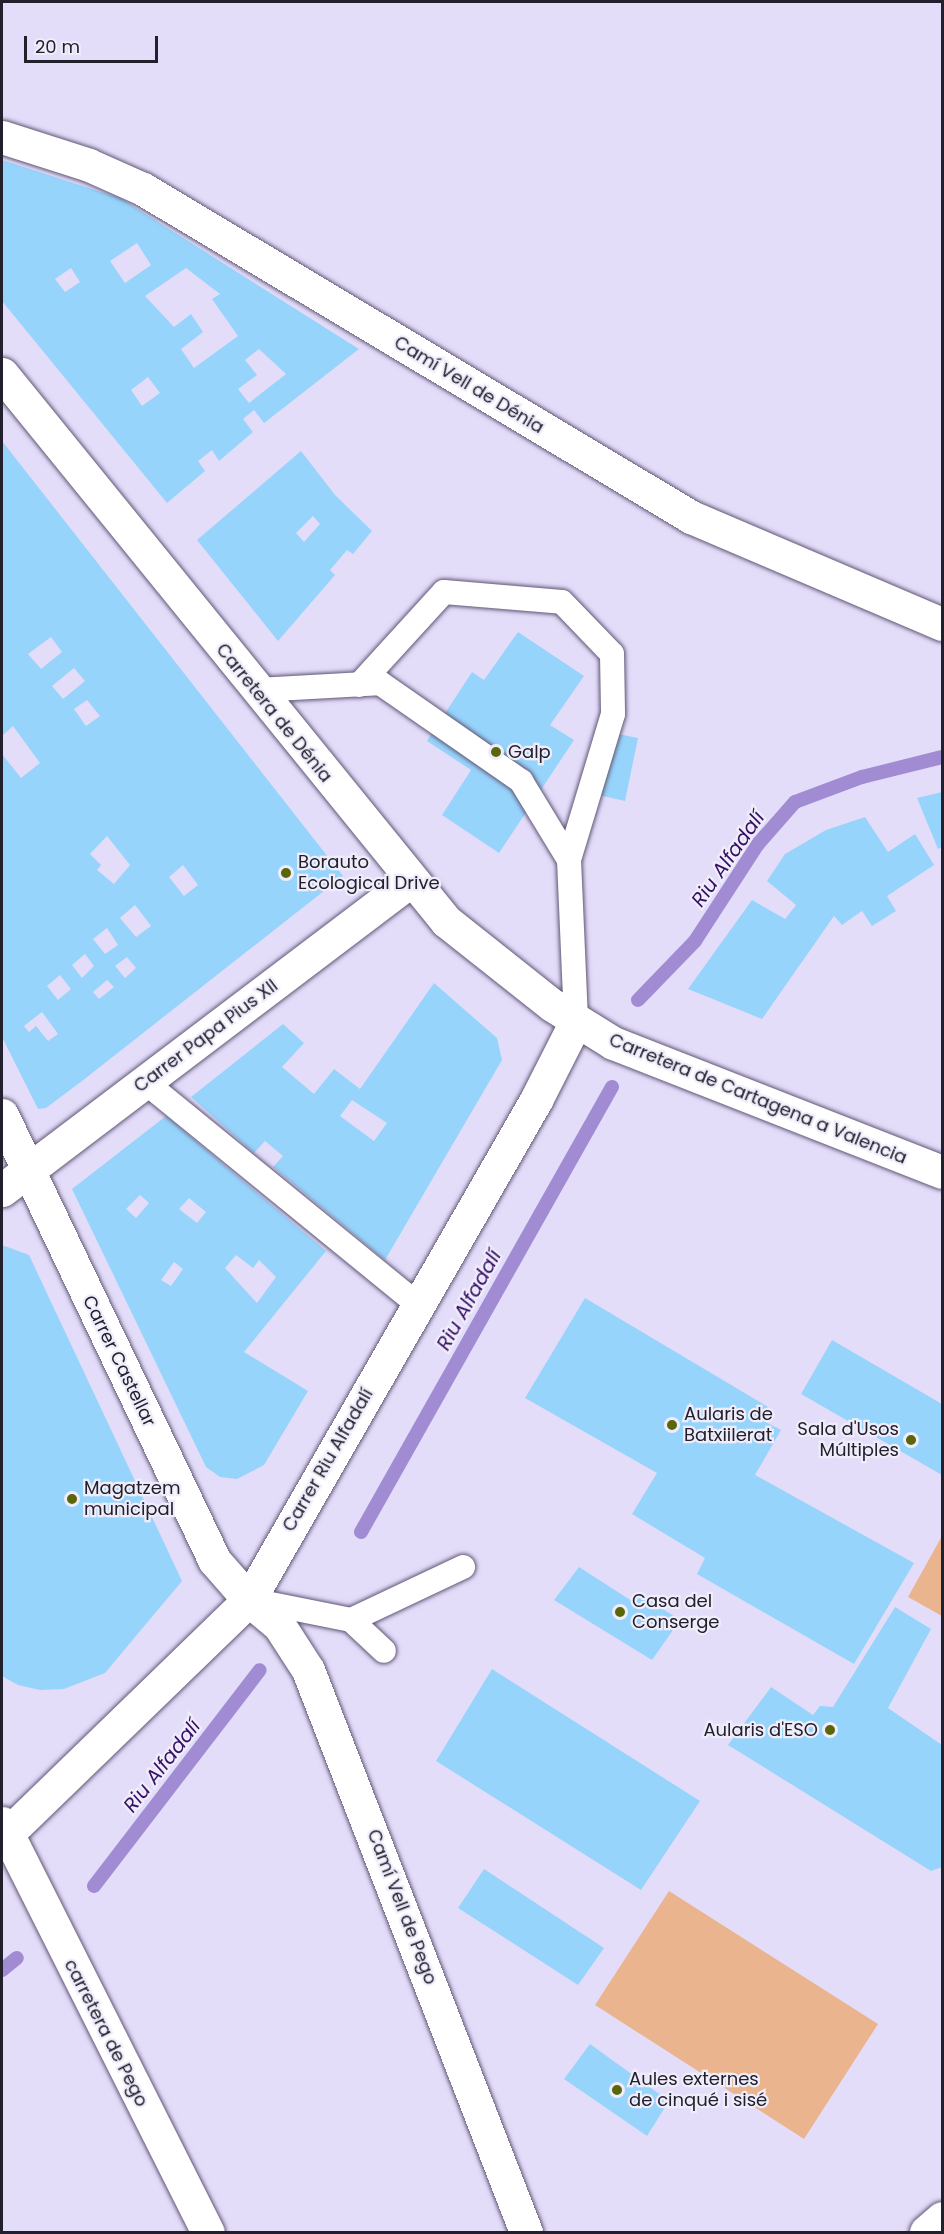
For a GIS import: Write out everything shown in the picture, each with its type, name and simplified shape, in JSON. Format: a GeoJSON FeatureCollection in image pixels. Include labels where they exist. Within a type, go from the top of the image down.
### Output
{"type":"FeatureCollection","features":[{"type":"Feature","properties":{"kind":"street","name":"Camí Vell de Dénia"},"geometry":{"type":"LineString","coordinates":[[2,137],[89,165],[142,189],[691,517],[942,624]]}},
{"type":"Feature","properties":{"kind":"street","name":"Carretera de Dénia"},"geometry":{"type":"LineString","coordinates":[[2,374],[410,881],[446,921],[576,1021]]}},
{"type":"Feature","properties":{"kind":"street","name":"Carrer Papa Pius XII"},"geometry":{"type":"LineString","coordinates":[[2,1190],[29,1172],[410,881]]}},
{"type":"Feature","properties":{"kind":"street","name":"Carretera de Cartagena a Valencia"},"geometry":{"type":"LineString","coordinates":[[576,1021],[613,1044],[942,1172]]}},
{"type":"Feature","properties":{"kind":"street","name":"Carrer Riu Alfadalí"},"geometry":{"type":"LineString","coordinates":[[3,1832],[249,1600],[418,1305],[576,1021]]}},
{"type":"Feature","properties":{"kind":"street","name":"Carrer Castellar"},"geometry":{"type":"LineString","coordinates":[[2,1115],[214,1560],[249,1600]]}},
{"type":"Feature","properties":{"kind":"street","name":"Camí Vell de Pego"},"geometry":{"type":"LineString","coordinates":[[249,1600],[279,1625],[308,1670],[526,2232]]}},
{"type":"Feature","properties":{"kind":"street","name":"carretera de Pego"},"geometry":{"type":"LineString","coordinates":[[3,1832],[207,2232]]}},
{"type":"Feature","properties":{"kind":"street"},"geometry":{"type":"LineString","coordinates":[[926,2232],[942,2218]]}},
{"type":"Feature","properties":{"kind":"lane"},"geometry":{"type":"LineString","coordinates":[[359,685],[444,592],[562,602],[612,654],[613,714],[569,860],[576,1021]]}},
{"type":"Feature","properties":{"kind":"lane"},"geometry":{"type":"LineString","coordinates":[[256,690],[380,683],[521,781],[569,860]]}},
{"type":"Feature","properties":{"kind":"lane"},"geometry":{"type":"LineString","coordinates":[[145,1082],[418,1305]]}},
{"type":"Feature","properties":{"kind":"lane"},"geometry":{"type":"LineString","coordinates":[[351,1620],[463,1567]]}},
{"type":"Feature","properties":{"kind":"lane"},"geometry":{"type":"LineString","coordinates":[[249,1600],[351,1620],[384,1651]]}},
{"type":"Feature","properties":{"kind":"shaded area"},"geometry":{"type":"Polygon","coordinates":[[[942,1536],[942,1616],[908,1597],[942,1536]]]}},
{"type":"Feature","properties":{"kind":"shaded area"},"geometry":{"type":"Polygon","coordinates":[[[669,1891],[878,2024],[804,2139],[595,2005],[669,1891]]]}},
{"type":"Feature","properties":{"kind":"building"},"geometry":{"type":"Polygon","coordinates":[[[2,160],[120,198],[359,349],[264,423],[254,410],[243,419],[253,432],[219,461],[212,450],[198,461],[205,471],[167,503],[2,301],[2,160]],[[137,243],[110,261],[125,283],[151,265],[137,243]],[[71,268],[55,279],[65,292],[80,282],[71,268]],[[186,268],[145,296],[174,327],[191,314],[203,332],[181,349],[194,368],[238,336],[212,299],[220,294],[186,268]],[[259,349],[245,360],[257,375],[238,389],[249,403],[286,374],[259,349]],[[148,377],[131,390],[142,406],[160,393],[148,377]]]}},
{"type":"Feature","properties":{"kind":"building"},"geometry":{"type":"Polygon","coordinates":[[[2,441],[343,876],[82,1081],[46,1108],[38,1109],[2,1037],[2,754],[21,778],[40,763],[13,726],[2,736],[2,441]],[[51,637],[28,654],[41,669],[62,652],[51,637]],[[74,668],[52,686],[63,699],[85,681],[74,668]],[[87,700],[74,709],[86,726],[100,716],[87,700]],[[107,836],[90,854],[101,865],[97,870],[114,884],[130,865],[107,836]],[[183,865],[169,877],[184,896],[198,885],[183,865]],[[135,905],[120,918],[136,937],[151,926],[135,905]],[[107,928],[93,939],[105,954],[118,945],[107,928]],[[85,954],[72,965],[82,978],[94,966],[85,954]],[[127,957],[115,966],[125,978],[136,968],[127,957]],[[60,975],[47,986],[58,1000],[71,989],[60,975]],[[107,980],[93,992],[99,999],[114,987],[107,980]],[[42,1012],[24,1026],[29,1032],[36,1026],[48,1041],[58,1034],[42,1012]]]}},
{"type":"Feature","properties":{"kind":"building"},"geometry":{"type":"Polygon","coordinates":[[[301,451],[335,495],[372,531],[353,554],[347,550],[330,570],[335,575],[278,641],[197,540],[301,451]],[[313,516],[296,533],[304,542],[320,524],[313,516]]]}},
{"type":"Feature","properties":{"kind":"building"},"geometry":{"type":"Polygon","coordinates":[[[518,632],[584,676],[550,725],[574,740],[499,853],[442,815],[471,770],[427,741],[472,672],[484,680],[518,632]]]}},
{"type":"Feature","properties":{"kind":"building"},"geometry":{"type":"Polygon","coordinates":[[[608,732],[638,738],[625,801],[594,794],[608,732]]]}},
{"type":"Feature","properties":{"kind":"building"},"geometry":{"type":"Polygon","coordinates":[[[942,792],[942,847],[938,849],[917,798],[942,792]]]}},
{"type":"Feature","properties":{"kind":"building"},"geometry":{"type":"Polygon","coordinates":[[[865,817],[888,852],[915,834],[934,865],[887,896],[896,911],[872,926],[862,911],[842,925],[834,916],[762,1019],[688,989],[752,900],[785,919],[796,905],[767,881],[785,854],[826,830],[865,817]]]}},
{"type":"Feature","properties":{"kind":"building"},"geometry":{"type":"Polygon","coordinates":[[[434,983],[497,1038],[502,1060],[385,1260],[273,1167],[283,1156],[265,1141],[254,1153],[191,1097],[283,1024],[304,1043],[282,1067],[314,1094],[334,1069],[360,1089],[434,983]],[[352,1100],[340,1116],[374,1141],[387,1123],[352,1100]]]}},
{"type":"Feature","properties":{"kind":"building"},"geometry":{"type":"Polygon","coordinates":[[[166,1116],[326,1251],[244,1352],[308,1391],[264,1465],[237,1479],[220,1477],[206,1467],[72,1189],[166,1116]],[[140,1195],[126,1209],[136,1218],[149,1203],[140,1195]],[[189,1198],[179,1209],[197,1223],[206,1212],[189,1198]],[[236,1255],[225,1268],[257,1303],[276,1277],[259,1260],[253,1268],[236,1255]],[[174,1262],[161,1280],[171,1286],[183,1269],[174,1262]]]}},
{"type":"Feature","properties":{"kind":"building","name":"Magatzem municipal"},"geometry":{"type":"Polygon","coordinates":[[[2,1245],[29,1255],[182,1581],[105,1673],[64,1689],[40,1690],[18,1685],[2,1676],[2,1245]]]}},
{"type":"Feature","properties":{"kind":"building"},"geometry":{"type":"Polygon","coordinates":[[[585,1298],[768,1407],[762,1420],[781,1430],[755,1475],[914,1563],[854,1664],[697,1574],[705,1558],[632,1514],[657,1473],[525,1398],[585,1298]]]}},
{"type":"Feature","properties":{"kind":"building","name":"Sala d'Usos Múltiples"},"geometry":{"type":"Polygon","coordinates":[[[832,1340],[942,1404],[942,1475],[801,1394],[832,1340]]]}},
{"type":"Feature","properties":{"kind":"building","name":"Casa del Conserge"},"geometry":{"type":"Polygon","coordinates":[[[579,1567],[635,1603],[641,1595],[680,1620],[652,1660],[554,1600],[579,1567]]]}},
{"type":"Feature","properties":{"kind":"building","name":"Aularis d'ESO"},"geometry":{"type":"Polygon","coordinates":[[[895,1607],[931,1629],[888,1708],[942,1745],[942,1867],[931,1871],[728,1745],[771,1687],[813,1715],[820,1706],[833,1707],[895,1607]]]}},
{"type":"Feature","properties":{"kind":"building"},"geometry":{"type":"Polygon","coordinates":[[[492,1669],[700,1801],[641,1890],[436,1761],[492,1669]]]}},
{"type":"Feature","properties":{"kind":"building"},"geometry":{"type":"Polygon","coordinates":[[[484,1869],[604,1948],[578,1985],[458,1908],[484,1869]]]}},
{"type":"Feature","properties":{"kind":"building","name":"Aules externes de cinqué i sisé"},"geometry":{"type":"Polygon","coordinates":[[[590,2044],[669,2101],[647,2136],[564,2079],[590,2044]]]}},
{"type":"Feature","properties":{"kind":"waterway","name":"Riu Alfadalí"},"geometry":{"type":"LineString","coordinates":[[638,1000],[695,941],[758,844],[795,802],[862,777],[942,757]]}},
{"type":"Feature","properties":{"kind":"waterway","name":"Riu Alfadalí"},"geometry":{"type":"LineString","coordinates":[[361,1532],[612,1087]]}},
{"type":"Feature","properties":{"kind":"waterway","name":"Riu Alfadalí"},"geometry":{"type":"LineString","coordinates":[[94,1886],[260,1670]]}},
{"type":"Feature","properties":{"kind":"waterway","name":"Riu Alfadalí"},"geometry":{"type":"LineString","coordinates":[[2,1970],[17,1958]]}},
{"type":"Feature","properties":{"kind":"place","name":"Galp"},"geometry":{"type":"Point","coordinates":[496,752]}},
{"type":"Feature","properties":{"kind":"place","name":"Borauto Ecological Drive"},"geometry":{"type":"Point","coordinates":[286,873]}},
{"type":"Feature","properties":{"kind":"place","name":"Aularis de Batxiilerat"},"geometry":{"type":"Point","coordinates":[672,1425]}},
{"type":"Feature","properties":{"kind":"place","name":"Sala d'Usos Múltiples"},"geometry":{"type":"Point","coordinates":[911,1440]}},
{"type":"Feature","properties":{"kind":"place","name":"Magatzem municipal"},"geometry":{"type":"Point","coordinates":[72,1499]}},
{"type":"Feature","properties":{"kind":"place","name":"Casa del Conserge"},"geometry":{"type":"Point","coordinates":[620,1612]}},
{"type":"Feature","properties":{"kind":"place","name":"Aularis d'ESO"},"geometry":{"type":"Point","coordinates":[830,1730]}},
{"type":"Feature","properties":{"kind":"place","name":"Aules externes de cinqué i sisé"},"geometry":{"type":"Point","coordinates":[617,2090]}}]}
